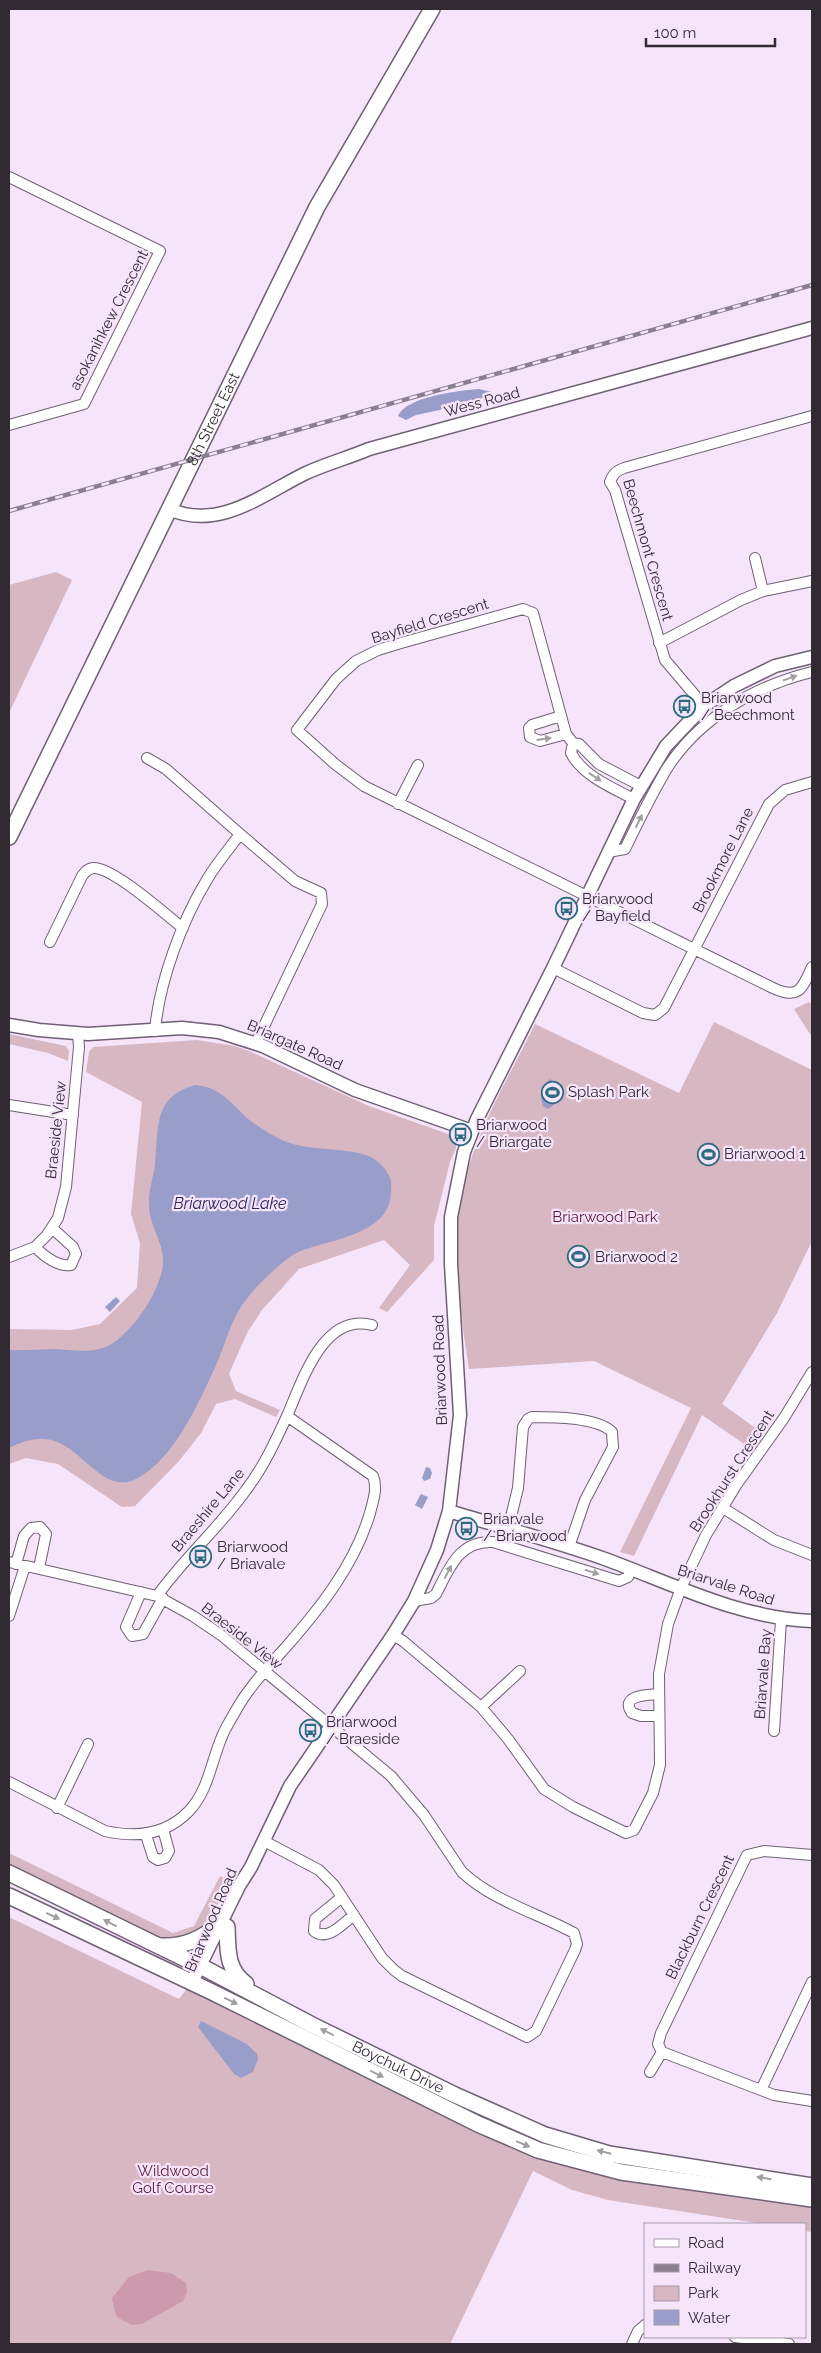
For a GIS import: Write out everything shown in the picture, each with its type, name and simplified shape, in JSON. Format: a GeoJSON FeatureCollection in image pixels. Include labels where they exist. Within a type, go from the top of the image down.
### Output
{"type":"FeatureCollection","features":[{"type":"Feature","properties":{"kind":"main road","name":"8th Street East"},"geometry":{"type":"LineString","coordinates":[[9,837],[317,207],[432,9]]}},
{"type":"Feature","properties":{"kind":"main road","name":"Boychuk Drive"},"geometry":{"type":"LineString","coordinates":[[9,1873],[270,2001],[312,2025],[523,2127],[558,2140],[626,2157],[812,2186]]}},
{"type":"Feature","properties":{"kind":"main road","name":"Boychuk Drive"},"geometry":{"type":"LineString","coordinates":[[9,1896],[196,1984],[478,2124],[538,2150],[621,2172],[812,2199]]}},
{"type":"Feature","properties":{"kind":"main road"},"geometry":{"type":"LineString","coordinates":[[154,1945],[171,1946],[185,1944],[202,1938],[223,1925],[228,1954],[234,1972],[270,2001]]}},
{"type":"Feature","properties":{"kind":"street","name":"asokanihkew Crescent"},"geometry":{"type":"LineString","coordinates":[[9,177],[160,251],[84,404],[9,425]]}},
{"type":"Feature","properties":{"kind":"street","name":"Wess Road"},"geometry":{"type":"LineString","coordinates":[[169,509],[180,514],[207,517],[239,509],[306,474],[369,449],[812,328]]}},
{"type":"Feature","properties":{"kind":"street","name":"Beechmont Crescent"},"geometry":{"type":"LineString","coordinates":[[704,706],[665,660],[617,499],[610,482],[616,472],[624,468],[812,416]]}},
{"type":"Feature","properties":{"kind":"street"},"geometry":{"type":"LineString","coordinates":[[755,558],[763,591]]}},
{"type":"Feature","properties":{"kind":"street"},"geometry":{"type":"LineString","coordinates":[[659,643],[732,604],[763,591],[812,581]]}},
{"type":"Feature","properties":{"kind":"street","name":"Bayfield Crescent"},"geometry":{"type":"LineString","coordinates":[[634,799],[591,774],[580,765],[571,752],[570,738],[561,716],[533,613],[529,610],[523,609],[402,642],[378,650],[356,661],[336,679],[297,730],[335,764],[364,786],[695,948],[772,988],[788,994],[800,990],[812,967]]}},
{"type":"Feature","properties":{"kind":"street","name":"Briarwood Road"},"geometry":{"type":"LineString","coordinates":[[196,1984],[223,1925],[248,1883],[251,1867],[290,1786],[393,1635],[414,1601],[437,1550],[449,1511],[460,1415],[451,1264],[451,1217],[457,1180],[472,1131],[634,799],[666,746],[704,706],[754,675],[776,666],[812,657]]}},
{"type":"Feature","properties":{"kind":"street"},"geometry":{"type":"LineString","coordinates":[[608,852],[625,849],[667,768],[694,736],[723,710],[752,693],[793,676],[812,672]]}},
{"type":"Feature","properties":{"kind":"street"},"geometry":{"type":"LineString","coordinates":[[561,716],[532,725],[528,733],[533,739],[540,741],[570,738],[606,768],[641,786]]}},
{"type":"Feature","properties":{"kind":"street"},"geometry":{"type":"LineString","coordinates":[[147,758],[166,769],[295,880],[321,893],[322,904],[256,1042]]}},
{"type":"Feature","properties":{"kind":"street"},"geometry":{"type":"LineString","coordinates":[[398,804],[418,765]]}},
{"type":"Feature","properties":{"kind":"street","name":"Brookmore Lane"},"geometry":{"type":"LineString","coordinates":[[553,968],[643,1013],[655,1015],[664,1008],[755,827],[769,804],[785,790],[812,782]]}},
{"type":"Feature","properties":{"kind":"street"},"geometry":{"type":"LineString","coordinates":[[155,1031],[157,1004],[183,928],[208,878],[240,834]]}},
{"type":"Feature","properties":{"kind":"street"},"geometry":{"type":"LineString","coordinates":[[50,942],[82,876],[90,869],[96,868],[118,879],[183,928]]}},
{"type":"Feature","properties":{"kind":"street","name":"Briargate Road"},"geometry":{"type":"LineString","coordinates":[[9,1015],[39,1030]]}},
{"type":"Feature","properties":{"kind":"street","name":"Briargate Road"},"geometry":{"type":"LineString","coordinates":[[9,1025],[39,1030],[78,1033],[198,1029],[256,1042],[355,1090],[472,1131]]}},
{"type":"Feature","properties":{"kind":"street","name":"Braeside View"},"geometry":{"type":"LineString","coordinates":[[9,1256],[35,1247],[52,1228],[58,1218],[66,1187],[79,1046],[78,1033]]}},
{"type":"Feature","properties":{"kind":"street"},"geometry":{"type":"LineString","coordinates":[[9,1105],[73,1115]]}},
{"type":"Feature","properties":{"kind":"street"},"geometry":{"type":"LineString","coordinates":[[35,1247],[63,1266],[71,1266],[76,1254],[73,1246],[52,1228]]}},
{"type":"Feature","properties":{"kind":"street","name":"Braeshire Lane"},"geometry":{"type":"LineString","coordinates":[[141,1592],[126,1627],[132,1636],[144,1634],[160,1597],[173,1574],[246,1491],[258,1474],[315,1354],[334,1333],[349,1325],[362,1322],[372,1325]]}},
{"type":"Feature","properties":{"kind":"street","name":"Brookhurst Crescent"},"geometry":{"type":"LineString","coordinates":[[481,1707],[508,1739],[544,1789],[567,1804],[626,1833],[638,1826],[652,1793],[660,1765],[659,1694],[663,1646],[681,1588],[706,1535],[722,1508],[784,1418],[812,1372]]}},
{"type":"Feature","properties":{"kind":"street"},"geometry":{"type":"LineString","coordinates":[[9,1782],[105,1831],[122,1835],[146,1835],[163,1829],[188,1812],[197,1801],[204,1788],[221,1738],[240,1704],[325,1600],[343,1572],[368,1516],[376,1482],[373,1476],[362,1467],[287,1416]]}},
{"type":"Feature","properties":{"kind":"street"},"geometry":{"type":"LineString","coordinates":[[508,1529],[518,1488],[523,1427],[528,1419],[532,1417],[570,1418],[606,1427],[612,1432],[613,1447],[586,1500],[569,1547]]}},
{"type":"Feature","properties":{"kind":"street"},"geometry":{"type":"LineString","coordinates":[[722,1508],[774,1540],[812,1555]]}},
{"type":"Feature","properties":{"kind":"street","name":"Briarvale Road"},"geometry":{"type":"LineString","coordinates":[[449,1511],[569,1547],[745,1611],[781,1620],[812,1622]]}},
{"type":"Feature","properties":{"kind":"street"},"geometry":{"type":"LineString","coordinates":[[9,1616],[17,1564],[24,1536],[31,1528],[40,1528],[46,1534],[39,1568]]}},
{"type":"Feature","properties":{"kind":"street"},"geometry":{"type":"LineString","coordinates":[[414,1601],[431,1598],[436,1594],[456,1556],[468,1547],[484,1542],[493,1542],[619,1580],[628,1577],[631,1568]]}},
{"type":"Feature","properties":{"kind":"street","name":"Braeside View"},"geometry":{"type":"LineString","coordinates":[[17,1564],[160,1597],[220,1635],[391,1776],[409,1795],[462,1872],[487,1891],[574,1934],[577,1944],[536,2031],[526,2037],[402,1976],[382,1958],[354,1915]]}},
{"type":"Feature","properties":{"kind":"street","name":"Briarvale Bay"},"geometry":{"type":"LineString","coordinates":[[774,1731],[781,1620]]}},
{"type":"Feature","properties":{"kind":"street"},"geometry":{"type":"LineString","coordinates":[[393,1635],[403,1641],[481,1707],[520,1671]]}},
{"type":"Feature","properties":{"kind":"street"},"geometry":{"type":"LineString","coordinates":[[659,1694],[634,1697],[629,1706],[632,1713],[638,1716],[659,1716]]}},
{"type":"Feature","properties":{"kind":"street"},"geometry":{"type":"LineString","coordinates":[[57,1808],[88,1744]]}},
{"type":"Feature","properties":{"kind":"street"},"geometry":{"type":"LineString","coordinates":[[146,1835],[153,1857],[158,1860],[165,1858],[169,1851],[163,1829]]}},
{"type":"Feature","properties":{"kind":"street"},"geometry":{"type":"LineString","coordinates":[[264,1841],[319,1870],[334,1885],[342,1897],[354,1915],[328,1935],[319,1934],[314,1931],[315,1920],[342,1897]]}},
{"type":"Feature","properties":{"kind":"street","name":"Blackburn Crescent"},"geometry":{"type":"LineString","coordinates":[[650,2072],[662,2052],[658,2044],[661,2033],[747,1855],[764,1851],[812,1855]]}},
{"type":"Feature","properties":{"kind":"street"},"geometry":{"type":"LineString","coordinates":[[761,2090],[812,1982]]}},
{"type":"Feature","properties":{"kind":"street"},"geometry":{"type":"LineString","coordinates":[[662,2052],[774,2095],[812,2101]]}},
{"type":"Feature","properties":{"kind":"street"},"geometry":{"type":"LineString","coordinates":[[632,2344],[638,2331],[644,2326]]}},
{"type":"Feature","properties":{"kind":"street"},"geometry":{"type":"LineString","coordinates":[[743,2338],[789,2344]]}},
{"type":"Feature","properties":{"kind":"green space"},"geometry":{"type":"Polygon","coordinates":[[[56,572],[72,580],[9,713],[9,585],[56,572]]]}},
{"type":"Feature","properties":{"kind":"green space"},"geometry":{"type":"Polygon","coordinates":[[[809,1002],[812,1004],[812,1037],[794,1009],[809,1002]]]}},
{"type":"Feature","properties":{"kind":"green space","name":"Briarwood Park"},"geometry":{"type":"Polygon","coordinates":[[[714,1022],[812,1070],[812,1241],[777,1313],[722,1404],[761,1432],[750,1448],[702,1415],[634,1556],[620,1552],[691,1408],[594,1361],[469,1369],[458,1286],[456,1244],[460,1202],[472,1156],[481,1133],[535,1024],[679,1093],[714,1022]]]}},
{"type":"Feature","properties":{"kind":"green space"},"geometry":{"type":"Polygon","coordinates":[[[9,1034],[66,1046],[69,1051],[68,1061],[48,1053],[9,1044],[9,1034]]]}},
{"type":"Feature","properties":{"kind":"green space"},"geometry":{"type":"Polygon","coordinates":[[[197,1040],[235,1046],[249,1051],[369,1106],[448,1134],[456,1141],[456,1148],[450,1162],[434,1226],[434,1260],[387,1312],[379,1308],[410,1265],[384,1240],[299,1269],[262,1310],[247,1333],[229,1374],[236,1391],[280,1410],[276,1417],[235,1399],[216,1404],[201,1433],[179,1461],[135,1506],[122,1507],[58,1464],[26,1458],[9,1464],[9,1329],[72,1330],[100,1324],[137,1288],[140,1243],[131,1214],[142,1102],[86,1072],[89,1052],[93,1047],[197,1040]]]}},
{"type":"Feature","properties":{"kind":"green space"},"geometry":{"type":"Polygon","coordinates":[[[9,1853],[173,1933],[194,1926],[220,1876],[230,1881],[212,1916],[194,1936],[152,1938],[9,1868],[9,1853]]]}},
{"type":"Feature","properties":{"kind":"green space","name":"Wildwood Golf Course"},"geometry":{"type":"Polygon","coordinates":[[[9,1917],[179,1999],[192,1982],[538,2150],[812,2199],[812,2232],[806,2231],[806,2223],[757,2223],[608,2200],[572,2190],[533,2171],[450,2344],[9,2344],[9,1917]]]}},
{"type":"Feature","properties":{"kind":"shaded area"},"geometry":{"type":"Polygon","coordinates":[[[148,2270],[171,2273],[186,2283],[187,2292],[183,2301],[142,2324],[132,2325],[116,2315],[112,2298],[129,2277],[148,2270]]]}},
{"type":"Feature","properties":{"kind":"water"},"geometry":{"type":"Polygon","coordinates":[[[479,389],[492,392],[480,399],[454,403],[440,410],[416,415],[406,420],[398,416],[403,409],[422,399],[447,393],[479,389]]]}},
{"type":"Feature","properties":{"kind":"water","name":"Splash Park"},"geometry":{"type":"Polygon","coordinates":[[[549,1079],[563,1085],[554,1105],[548,1109],[543,1106],[541,1098],[549,1079]]]}},
{"type":"Feature","properties":{"kind":"water","name":"Briarwood Lake"},"geometry":{"type":"Polygon","coordinates":[[[195,1085],[204,1086],[218,1092],[248,1119],[284,1141],[304,1146],[367,1155],[375,1160],[385,1170],[391,1180],[388,1208],[368,1228],[294,1254],[258,1285],[237,1314],[217,1363],[185,1427],[163,1458],[136,1479],[124,1483],[112,1481],[101,1475],[58,1442],[35,1439],[9,1448],[9,1350],[54,1349],[85,1351],[103,1348],[113,1343],[135,1323],[152,1296],[159,1282],[163,1257],[151,1219],[149,1206],[160,1116],[171,1098],[181,1090],[195,1085]]]}},
{"type":"Feature","properties":{"kind":"water"},"geometry":{"type":"Polygon","coordinates":[[[116,1297],[120,1301],[110,1312],[105,1307],[116,1297]]]}},
{"type":"Feature","properties":{"kind":"water"},"geometry":{"type":"Polygon","coordinates":[[[426,1467],[430,1468],[432,1473],[430,1479],[424,1481],[422,1478],[426,1467]]]}},
{"type":"Feature","properties":{"kind":"water"},"geometry":{"type":"Polygon","coordinates":[[[421,1494],[428,1497],[422,1509],[415,1505],[421,1494]]]}},
{"type":"Feature","properties":{"kind":"water"},"geometry":{"type":"Polygon","coordinates":[[[201,2021],[247,2044],[257,2054],[258,2059],[253,2072],[241,2078],[234,2074],[198,2027],[201,2021]]]}},
{"type":"Feature","properties":{"kind":"railway"},"geometry":{"type":"LineString","coordinates":[[9,511],[812,285]]}},
{"type":"Feature","properties":{"kind":"place","name":"Briarwood / Beechmont"},"geometry":{"type":"Point","coordinates":[685,707]}},
{"type":"Feature","properties":{"kind":"place","name":"Briarwood / Bayfield"},"geometry":{"type":"Point","coordinates":[566,908]}},
{"type":"Feature","properties":{"kind":"place","name":"Splash Park"},"geometry":{"type":"Point","coordinates":[552,1092]}},
{"type":"Feature","properties":{"kind":"place","name":"Briarwood / Briargate"},"geometry":{"type":"Point","coordinates":[460,1134]}},
{"type":"Feature","properties":{"kind":"place","name":"Briarwood 1"},"geometry":{"type":"Point","coordinates":[708,1154]}},
{"type":"Feature","properties":{"kind":"place","name":"Briarwood 2"},"geometry":{"type":"Point","coordinates":[579,1257]}},
{"type":"Feature","properties":{"kind":"place","name":"Briarvale / Briarwood"},"geometry":{"type":"Point","coordinates":[467,1528]}},
{"type":"Feature","properties":{"kind":"place","name":"Briarwood / Briavale"},"geometry":{"type":"Point","coordinates":[201,1556]}},
{"type":"Feature","properties":{"kind":"place","name":"Briarwood / Braeside"},"geometry":{"type":"Point","coordinates":[310,1731]}}]}
